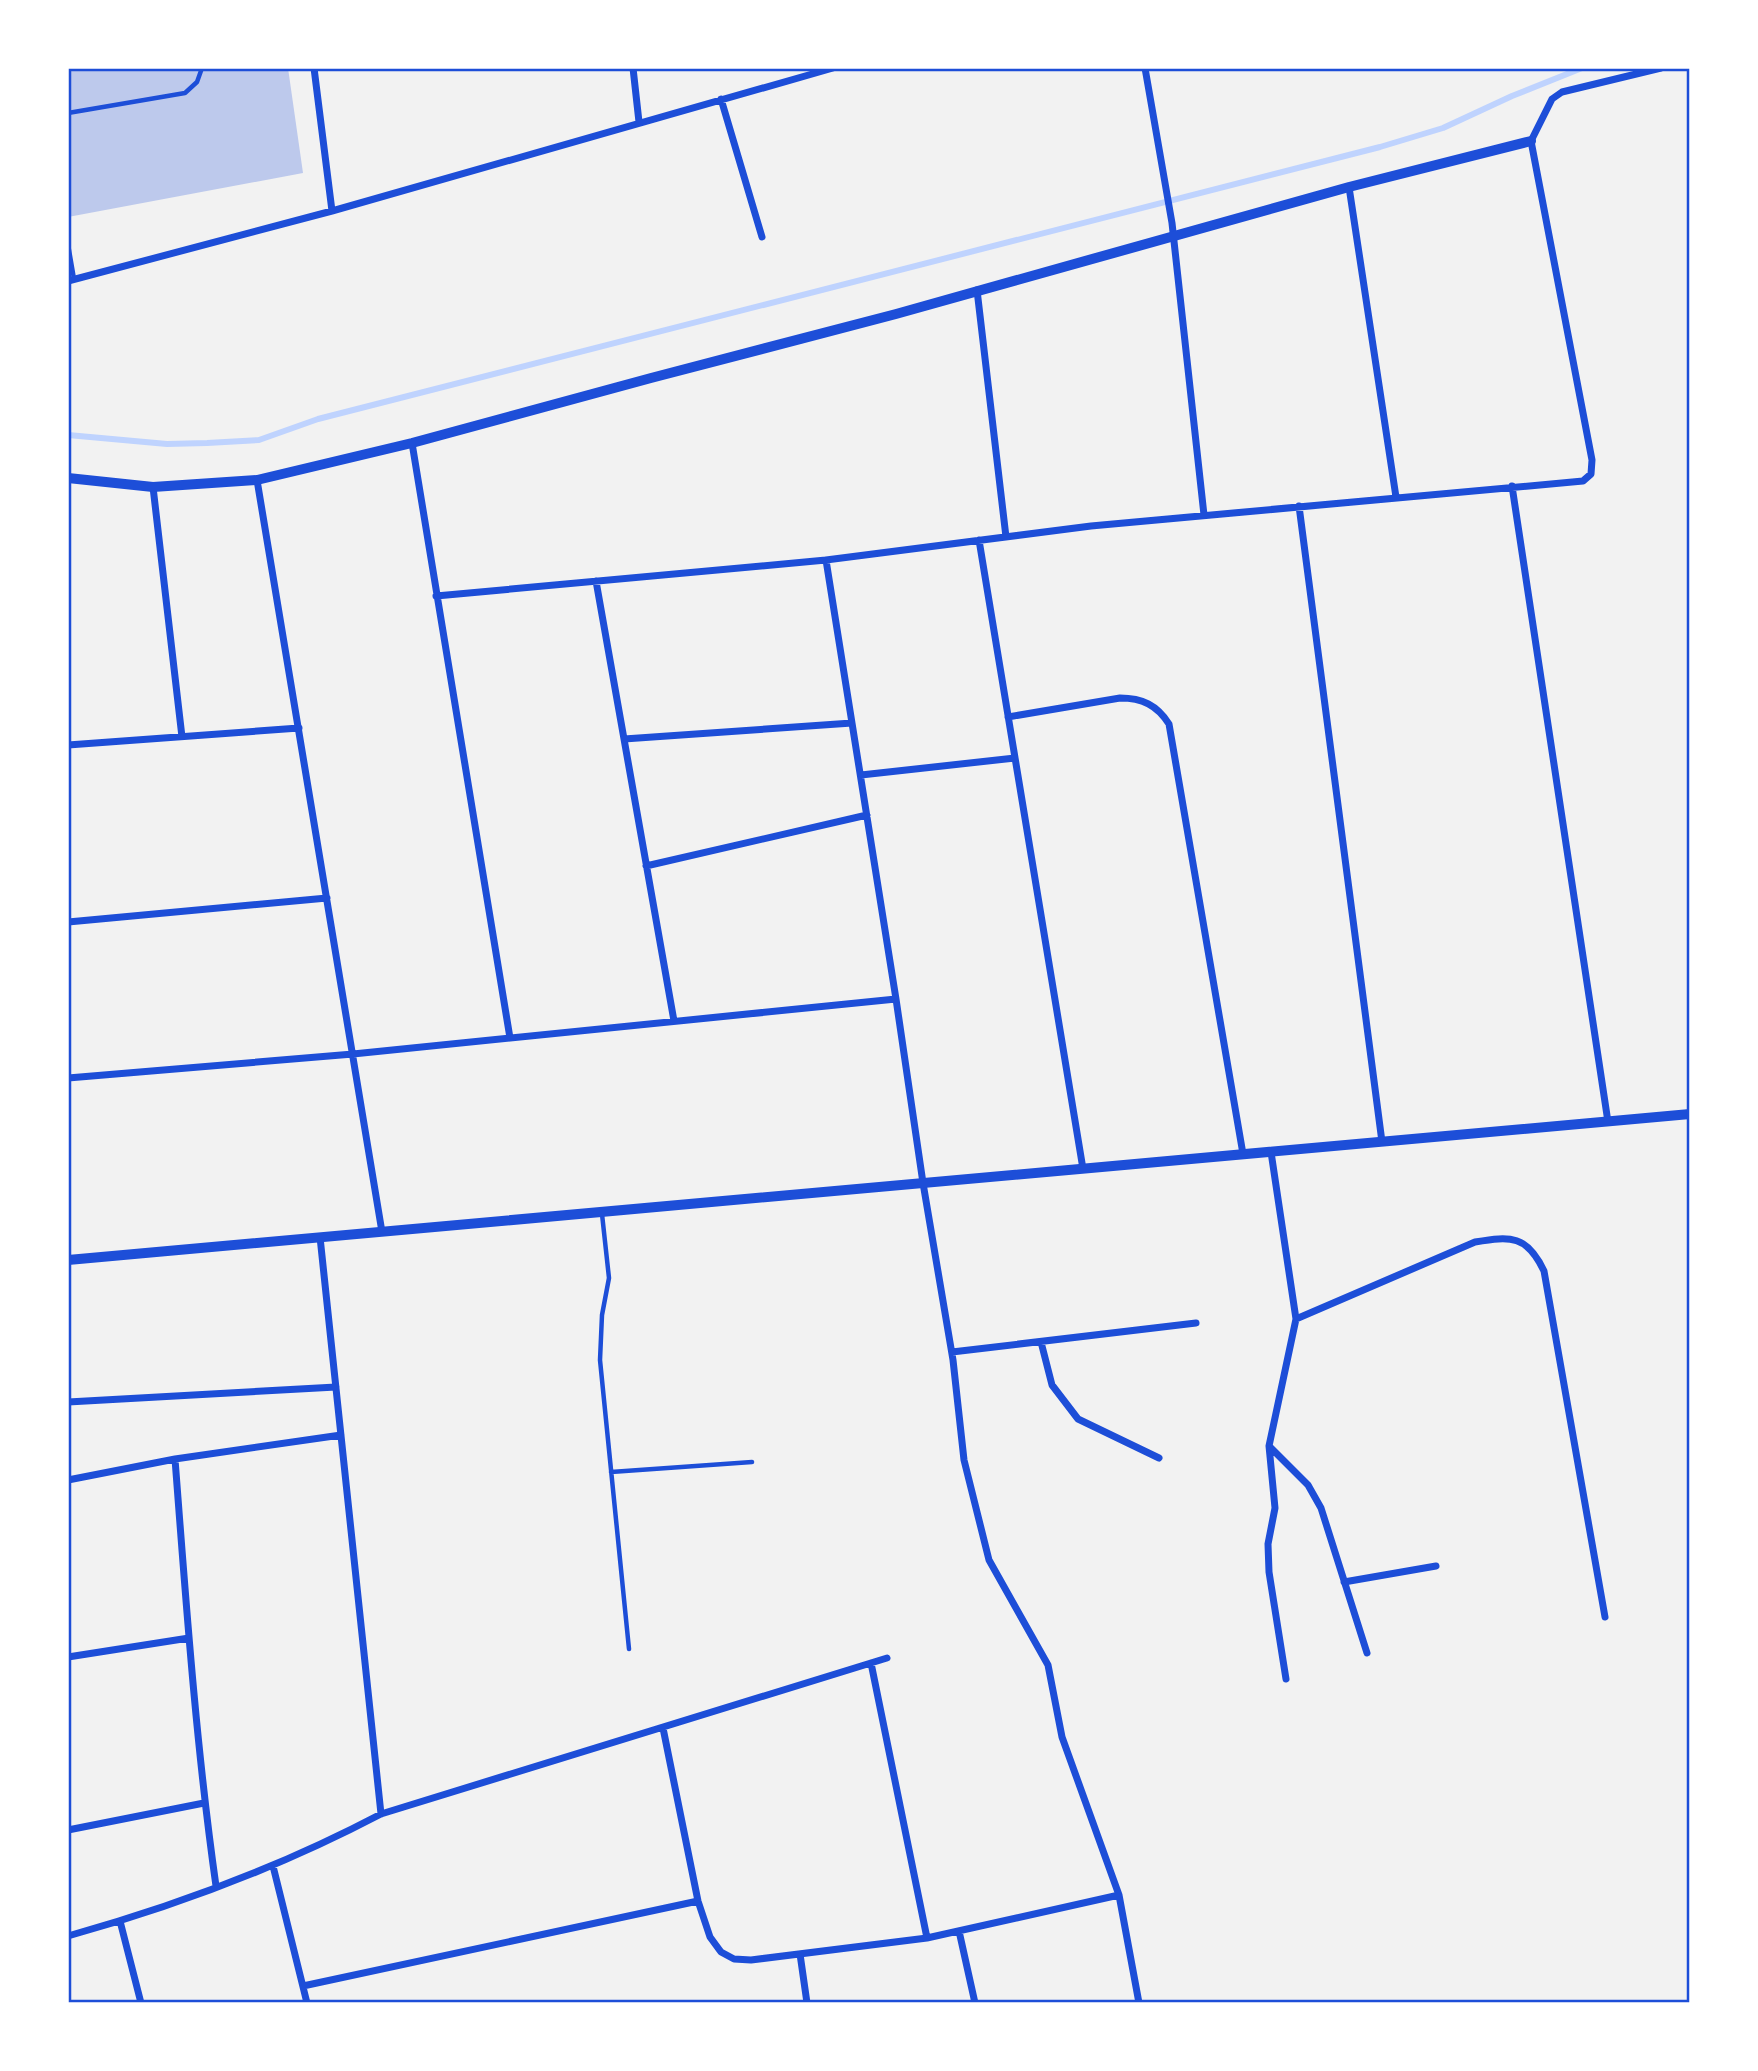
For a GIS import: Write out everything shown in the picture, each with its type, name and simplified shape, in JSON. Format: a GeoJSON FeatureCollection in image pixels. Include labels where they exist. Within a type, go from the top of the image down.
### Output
{"type":"FeatureCollection","features":[{"type":"Feature","properties":{"kind":"street"},"geometry":{"type":"LineString","coordinates":[[314,68],[332,211]]}},
{"type":"Feature","properties":{"kind":"street"},"geometry":{"type":"LineString","coordinates":[[633,68],[639,122]]}},
{"type":"Feature","properties":{"kind":"street"},"geometry":{"type":"LineString","coordinates":[[71,280],[332,211],[833,68]]}},
{"type":"Feature","properties":{"kind":"street"},"geometry":{"type":"LineString","coordinates":[[1146,68],[1174,236],[1204,515]]}},
{"type":"Feature","properties":{"kind":"street"},"geometry":{"type":"LineString","coordinates":[[436,596],[826,560],[1091,526],[1583,481],[1591,474],[1592,460],[1531,141],[1552,99],[1562,92],[1661,68]]}},
{"type":"Feature","properties":{"kind":"street"},"geometry":{"type":"LineString","coordinates":[[721,99],[762,236]]}},
{"type":"Feature","properties":{"kind":"street"},"geometry":{"type":"LineString","coordinates":[[68,478],[153,486],[257,480],[412,443],[896,314],[1349,187],[1531,141]]}},
{"type":"Feature","properties":{"kind":"street"},"geometry":{"type":"LineString","coordinates":[[1349,187],[1396,497]]}},
{"type":"Feature","properties":{"kind":"street"},"geometry":{"type":"LineString","coordinates":[[978,290],[1006,537]]}},
{"type":"Feature","properties":{"kind":"street"},"geometry":{"type":"LineString","coordinates":[[412,443],[510,1038]]}},
{"type":"Feature","properties":{"kind":"street"},"geometry":{"type":"LineString","coordinates":[[257,480],[382,1232]]}},
{"type":"Feature","properties":{"kind":"street"},"geometry":{"type":"LineString","coordinates":[[153,486],[182,737]]}},
{"type":"Feature","properties":{"kind":"street"},"geometry":{"type":"LineString","coordinates":[[1512,486],[1608,1122]]}},
{"type":"Feature","properties":{"kind":"street"},"geometry":{"type":"LineString","coordinates":[[1299,506],[1382,1142]]}},
{"type":"Feature","properties":{"kind":"street"},"geometry":{"type":"LineString","coordinates":[[979,540],[1083,1169]]}},
{"type":"Feature","properties":{"kind":"street"},"geometry":{"type":"LineString","coordinates":[[826,560],[952,1353],[964,1460],[989,1560],[1048,1665],[1062,1737],[1118,1895],[1139,2003]]}},
{"type":"Feature","properties":{"kind":"street"},"geometry":{"type":"LineString","coordinates":[[596,582],[674,1021]]}},
{"type":"Feature","properties":{"kind":"street"},"geometry":{"type":"LineString","coordinates":[[1008,718],[1133,698],[1148,703],[1161,712],[1168,724],[1243,1154]]}},
{"type":"Feature","properties":{"kind":"street"},"geometry":{"type":"LineString","coordinates":[[624,739],[852,723]]}},
{"type":"Feature","properties":{"kind":"street"},"geometry":{"type":"LineString","coordinates":[[68,745],[299,728]]}},
{"type":"Feature","properties":{"kind":"street"},"geometry":{"type":"LineString","coordinates":[[860,775],[1015,758]]}},
{"type":"Feature","properties":{"kind":"street"},"geometry":{"type":"LineString","coordinates":[[646,866],[867,815]]}},
{"type":"Feature","properties":{"kind":"street"},"geometry":{"type":"LineString","coordinates":[[68,922],[327,898]]}},
{"type":"Feature","properties":{"kind":"street"},"geometry":{"type":"LineString","coordinates":[[68,1078],[352,1054],[897,999]]}},
{"type":"Feature","properties":{"kind":"street"},"geometry":{"type":"LineString","coordinates":[[68,1260],[1690,1114]]}},
{"type":"Feature","properties":{"kind":"street"},"geometry":{"type":"LineString","coordinates":[[1271,1152],[1296,1319],[1269,1446],[1275,1508],[1268,1544],[1269,1572],[1286,1679]]}},
{"type":"Feature","properties":{"kind":"street"},"geometry":{"type":"LineString","coordinates":[[320,1237],[381,1814]]}},
{"type":"Feature","properties":{"kind":"street"},"geometry":{"type":"LineString","coordinates":[[1296,1319],[1475,1242],[1502,1238],[1518,1241],[1535,1253],[1544,1271],[1605,1617]]}},
{"type":"Feature","properties":{"kind":"street"},"geometry":{"type":"LineString","coordinates":[[952,1353],[1196,1323]]}},
{"type":"Feature","properties":{"kind":"street"},"geometry":{"type":"LineString","coordinates":[[1041,1342],[1052,1385],[1078,1419],[1159,1458]]}},
{"type":"Feature","properties":{"kind":"street"},"geometry":{"type":"LineString","coordinates":[[68,1402],[336,1387]]}},
{"type":"Feature","properties":{"kind":"street"},"geometry":{"type":"LineString","coordinates":[[68,1480],[175,1459],[341,1435]]}},
{"type":"Feature","properties":{"kind":"street"},"geometry":{"type":"LineString","coordinates":[[1269,1446],[1308,1485],[1321,1508],[1367,1653]]}},
{"type":"Feature","properties":{"kind":"street"},"geometry":{"type":"LineString","coordinates":[[175,1459],[204,1803],[216,1886]]}},
{"type":"Feature","properties":{"kind":"street"},"geometry":{"type":"LineString","coordinates":[[1344,1582],[1436,1566]]}},
{"type":"Feature","properties":{"kind":"street"},"geometry":{"type":"LineString","coordinates":[[68,1657],[189,1638]]}},
{"type":"Feature","properties":{"kind":"street"},"geometry":{"type":"LineString","coordinates":[[68,1936],[120,1921],[273,1866],[381,1814],[887,1658]]}},
{"type":"Feature","properties":{"kind":"street"},"geometry":{"type":"LineString","coordinates":[[871,1663],[926,1938]]}},
{"type":"Feature","properties":{"kind":"street"},"geometry":{"type":"LineString","coordinates":[[663,1728],[698,1901],[710,1937],[721,1952],[734,1959],[800,1954],[926,1938],[1118,1895]]}},
{"type":"Feature","properties":{"kind":"street"},"geometry":{"type":"LineString","coordinates":[[68,1830],[204,1803]]}},
{"type":"Feature","properties":{"kind":"street"},"geometry":{"type":"LineString","coordinates":[[273,1866],[307,2003]]}},
{"type":"Feature","properties":{"kind":"street"},"geometry":{"type":"LineString","coordinates":[[303,1986],[698,1901]]}},
{"type":"Feature","properties":{"kind":"street"},"geometry":{"type":"LineString","coordinates":[[120,1921],[141,2003]]}},
{"type":"Feature","properties":{"kind":"street"},"geometry":{"type":"LineString","coordinates":[[959,1931],[975,2003]]}},
{"type":"Feature","properties":{"kind":"street"},"geometry":{"type":"LineString","coordinates":[[800,1954],[807,2003]]}},
{"type":"Feature","properties":{"kind":"lane"},"geometry":{"type":"LineString","coordinates":[[68,113],[185,93],[197,82],[202,68]]}},
{"type":"Feature","properties":{"kind":"lane"},"geometry":{"type":"LineString","coordinates":[[68,244],[71,280]]}},
{"type":"Feature","properties":{"kind":"lane"},"geometry":{"type":"LineString","coordinates":[[601,1212],[609,1278],[602,1315],[600,1360],[629,1648]]}},
{"type":"Feature","properties":{"kind":"lane"},"geometry":{"type":"LineString","coordinates":[[611,1472],[752,1462]]}},
{"type":"Feature","properties":{"kind":"building"},"geometry":{"type":"Polygon","coordinates":[[[68,68],[288,68],[303,173],[68,217],[68,68]]]}},
{"type":"Feature","properties":{"kind":"waterway"},"geometry":{"type":"LineString","coordinates":[[68,435],[167,444],[259,440],[318,419],[1380,147],[1443,128],[1582,68]]}}]}
